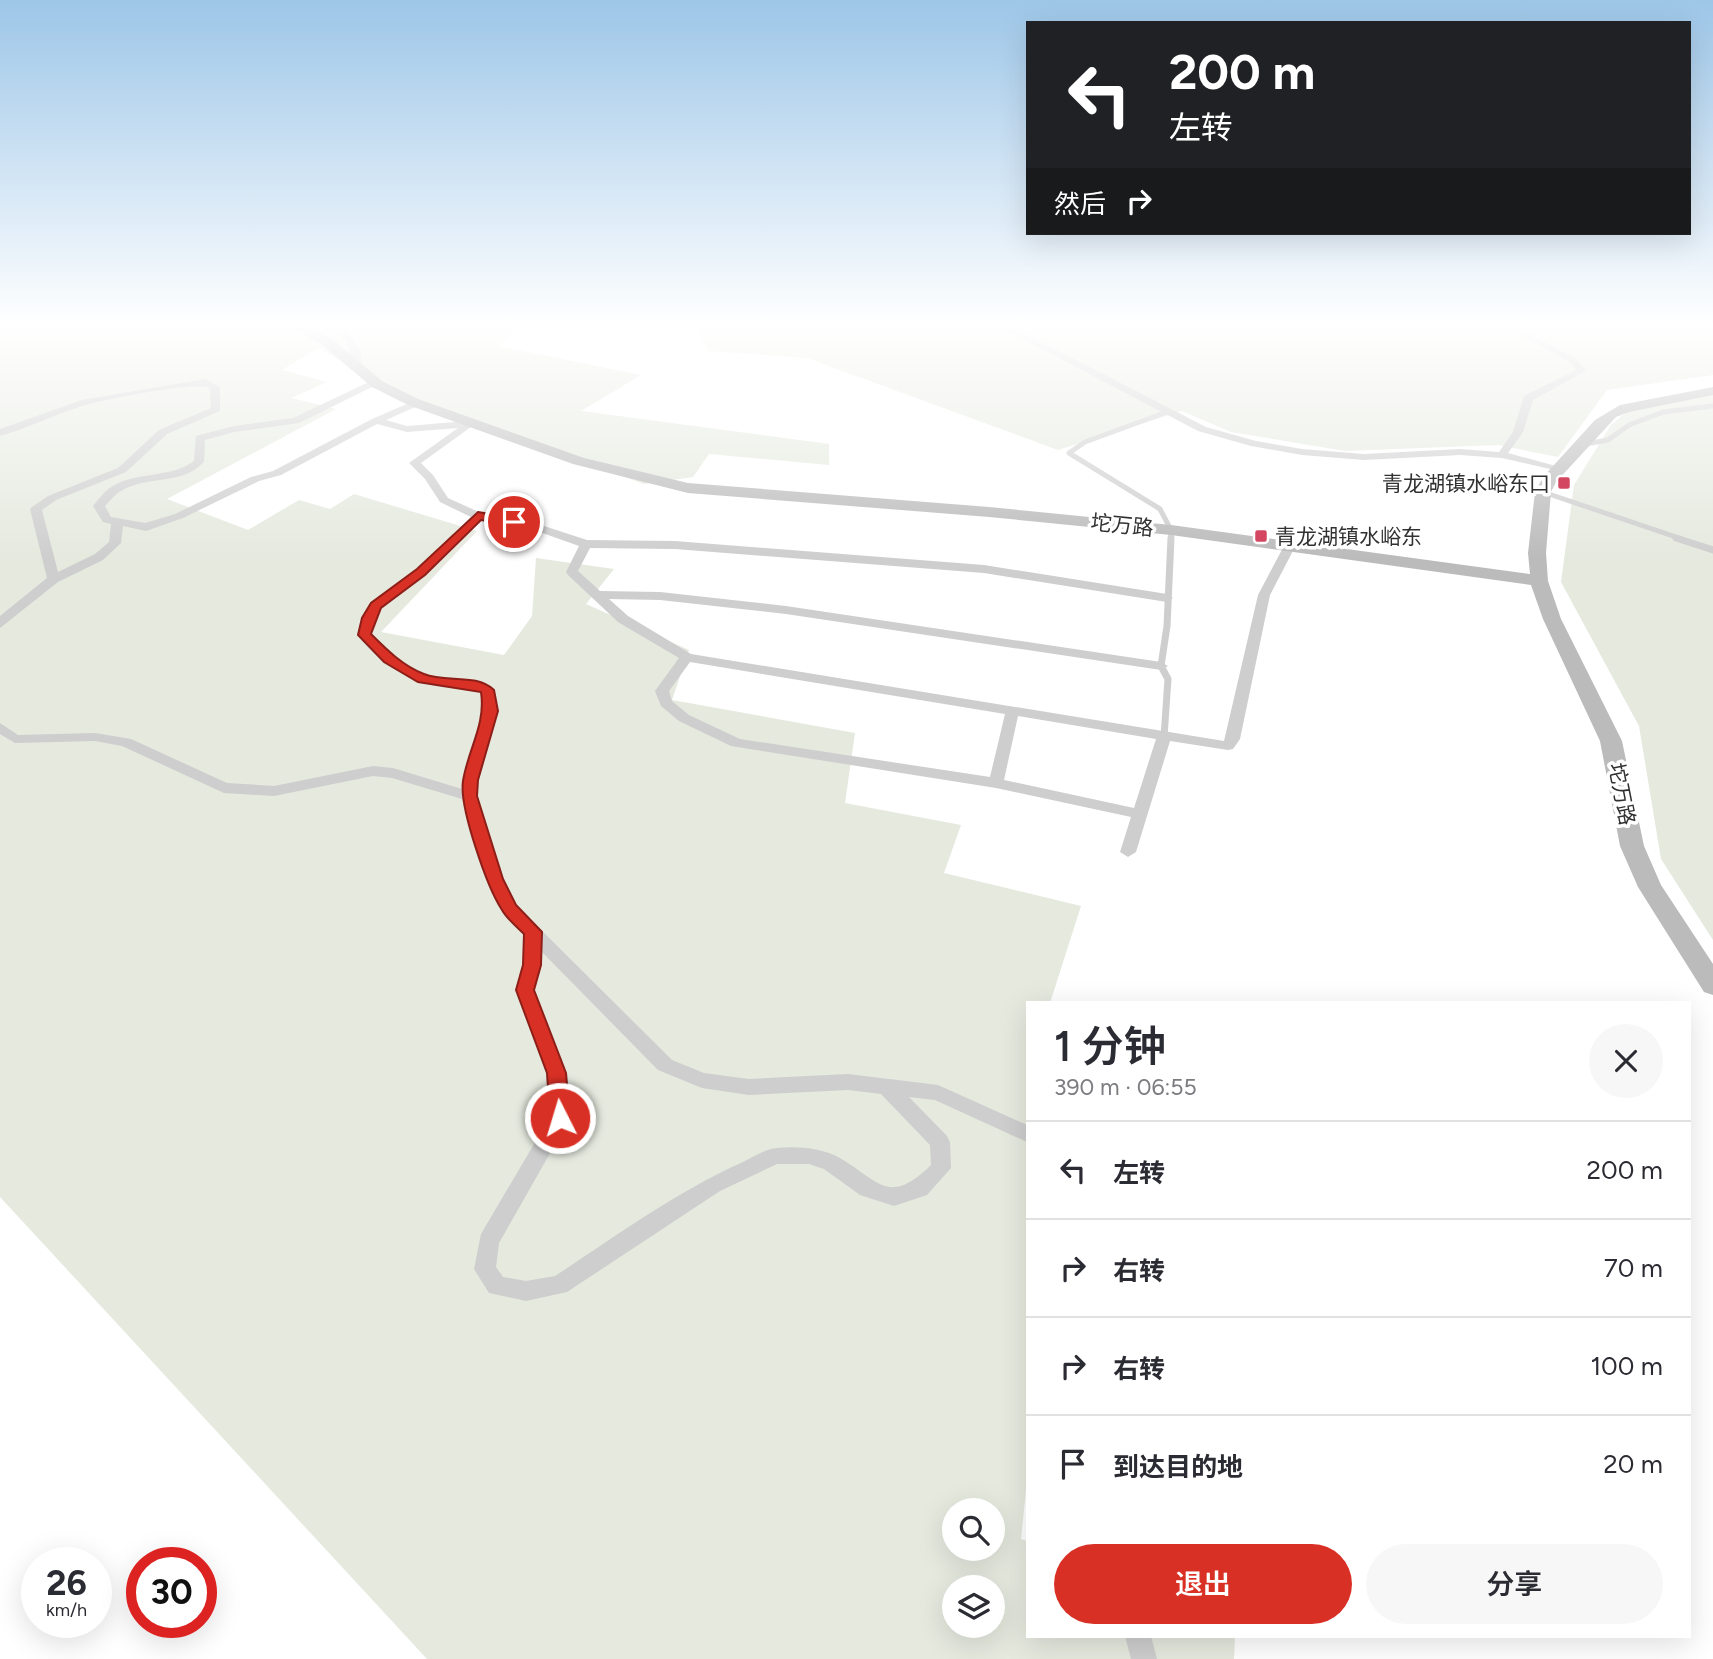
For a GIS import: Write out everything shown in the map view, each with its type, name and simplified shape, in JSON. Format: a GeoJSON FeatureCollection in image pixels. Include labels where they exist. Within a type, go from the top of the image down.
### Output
{"type":"FeatureCollection","features":[{"type":"Feature","properties":{"kind":"main road","name":"坨万路"},"geometry":{"type":"LineString","coordinates":[[420,404],[591,465],[688,488],[1001,513],[1171,530],[1539,581],[1552,619],[1611,741],[1632,846],[1650,887],[1713,985]]}},
{"type":"Feature","properties":{"kind":"main road"},"geometry":{"type":"LineString","coordinates":[[1539,581],[1537,541],[1544,492],[1559,470],[1600,423],[1625,408],[1644,404]]}},
{"type":"Feature","properties":{"kind":"street"},"geometry":{"type":"LineString","coordinates":[[0,433],[78,404]]}},
{"type":"Feature","properties":{"kind":"street"},"geometry":{"type":"LineString","coordinates":[[54,579],[36,509],[52,498],[122,470],[163,432],[216,409],[216,404]]}},
{"type":"Feature","properties":{"kind":"street"},"geometry":{"type":"LineString","coordinates":[[329,404],[295,421],[234,429],[200,438],[199,462],[194,467],[171,476],[118,488],[99,506],[107,520],[146,527],[179,516],[255,479],[277,473],[413,404]]}},
{"type":"Feature","properties":{"kind":"street"},"geometry":{"type":"LineString","coordinates":[[1153,404],[1202,429],[1255,444],[1301,452],[1364,457],[1460,452],[1502,455],[1559,470]]}},
{"type":"Feature","properties":{"kind":"street"},"geometry":{"type":"LineString","coordinates":[[1502,455],[1518,432],[1526,404]]}},
{"type":"Feature","properties":{"kind":"street"},"geometry":{"type":"LineString","coordinates":[[376,421],[407,429],[470,424]]}},
{"type":"Feature","properties":{"kind":"street"},"geometry":{"type":"LineString","coordinates":[[470,424],[414,463],[429,477],[444,500],[478,516],[537,527],[586,544],[676,545],[984,569],[1167,598]]}},
{"type":"Feature","properties":{"kind":"street"},"geometry":{"type":"LineString","coordinates":[[478,516],[421,572],[376,605],[368,618],[364,635],[388,659],[423,679],[474,685],[487,690],[491,711],[469,796],[495,879],[510,909],[666,1065],[702,1080],[749,1087],[848,1082],[938,1093],[1026,1134]]}},
{"type":"Feature","properties":{"kind":"street"},"geometry":{"type":"LineString","coordinates":[[0,624],[12,611],[54,579],[99,557],[115,543],[117,523]]}},
{"type":"Feature","properties":{"kind":"street"},"geometry":{"type":"LineString","coordinates":[[586,544],[572,572],[584,586],[623,619],[687,657],[1228,746],[1233,739],[1264,595],[1290,545]]}},
{"type":"Feature","properties":{"kind":"street"},"geometry":{"type":"LineString","coordinates":[[597,595],[660,596],[786,610],[1161,666]]}},
{"type":"Feature","properties":{"kind":"street"},"geometry":{"type":"LineString","coordinates":[[687,657],[662,691],[666,703],[684,718],[736,743],[996,783],[1141,814]]}},
{"type":"Feature","properties":{"kind":"street"},"geometry":{"type":"LineString","coordinates":[[996,783],[1012,712]]}},
{"type":"Feature","properties":{"kind":"street"},"geometry":{"type":"LineString","coordinates":[[0,727],[15,739],[94,737],[126,742],[224,788],[274,791],[373,771],[393,773],[469,796]]}},
{"type":"Feature","properties":{"kind":"street"},"geometry":{"type":"LineString","coordinates":[[1128,852],[1164,737]]}},
{"type":"Feature","properties":{"kind":"street"},"geometry":{"type":"LineString","coordinates":[[533,932],[532,965],[525,990],[556,1073],[560,1118],[489,1241],[485,1269],[497,1286],[526,1291],[559,1285],[713,1185],[775,1156],[809,1156],[831,1163],[867,1189],[894,1197],[920,1189],[941,1168],[940,1142],[887,1087]]}},
{"type":"Feature","properties":{"kind":"street"},"geometry":{"type":"LineString","coordinates":[[1139,1638],[1144,1659]]}},
{"type":"Feature","properties":{"kind":"lane"},"geometry":{"type":"LineString","coordinates":[[1582,444],[1608,440],[1629,425],[1663,412],[1713,406]]}},
{"type":"Feature","properties":{"kind":"lane"},"geometry":{"type":"LineString","coordinates":[[1164,737],[1168,679],[1161,666],[1167,626],[1171,530],[1160,509],[1069,453],[1086,442],[1167,412]]}},
{"type":"Feature","properties":{"kind":"lane"},"geometry":{"type":"LineString","coordinates":[[1544,492],[1713,550]]}},
{"type":"Feature","properties":{"kind":"shaded area"},"geometry":{"type":"Polygon","coordinates":[[[0,404],[317,404],[336,409],[167,499],[248,530],[299,500],[330,509],[354,494],[477,531],[381,632],[504,655],[532,616],[536,558],[614,569],[586,604],[689,650],[672,700],[855,733],[845,803],[961,825],[944,873],[1081,906],[1051,1001],[1026,1001],[1026,1490],[1021,1539],[1026,1541],[1026,1638],[1235,1638],[1234,1659],[427,1659],[0,1197],[0,404]]]}},
{"type":"Feature","properties":{"kind":"shaded area"},"geometry":{"type":"Polygon","coordinates":[[[424,404],[592,404],[581,411],[829,444],[829,465],[709,454],[693,477],[644,484],[424,404]]]}},
{"type":"Feature","properties":{"kind":"shaded area"},"geometry":{"type":"Polygon","coordinates":[[[934,404],[1596,404],[1558,457],[1498,445],[1345,451],[1231,432],[1182,411],[1058,450],[934,404]]]}},
{"type":"Feature","properties":{"kind":"shaded area"},"geometry":{"type":"Polygon","coordinates":[[[1713,404],[1713,940],[1661,859],[1639,726],[1561,582],[1574,485],[1611,425],[1635,405],[1713,404]]]}},
{"type":"Feature","properties":{"kind":"place","name":"青龙湖镇水峪东口"},"geometry":{"type":"Point","coordinates":[1564,483]}},
{"type":"Feature","properties":{"kind":"place","name":"青龙湖镇水峪东"},"geometry":{"type":"Point","coordinates":[1261,536]}},
{"type":"Feature","properties":{"kind":"route"},"geometry":{"type":"LineString","coordinates":[[514,522],[478,516],[421,572],[376,605],[368,618],[364,635],[388,659],[423,679],[474,685],[487,690],[491,711],[469,796],[495,879],[510,909],[533,932],[532,965],[525,990],[556,1073],[560,1118]]}}]}
